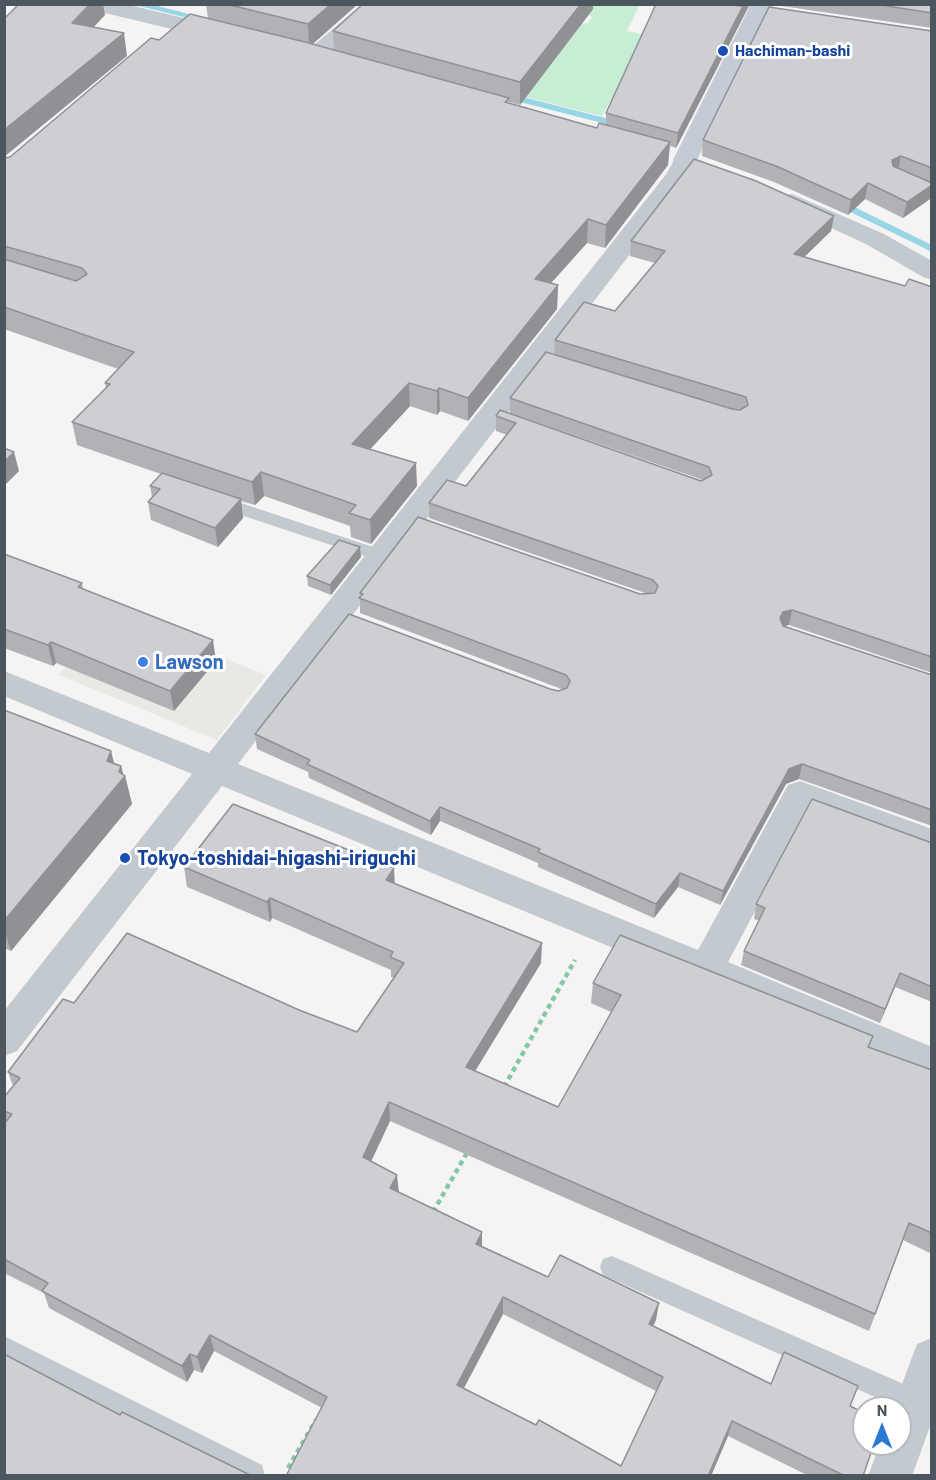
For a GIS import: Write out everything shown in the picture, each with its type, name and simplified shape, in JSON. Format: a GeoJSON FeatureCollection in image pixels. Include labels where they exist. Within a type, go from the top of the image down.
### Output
{"type":"FeatureCollection","features":[{"type":"Feature","properties":{"kind":"street"},"geometry":{"type":"LineString","coordinates":[[96,4],[174,32],[248,40]]}},
{"type":"Feature","properties":{"kind":"street"},"geometry":{"type":"LineString","coordinates":[[316,55],[376,4]]}},
{"type":"Feature","properties":{"kind":"street"},"geometry":{"type":"LineString","coordinates":[[4,1040],[216,769],[348,618],[382,556],[421,524],[548,360],[678,175],[767,11]]}},
{"type":"Feature","properties":{"kind":"street"},"geometry":{"type":"LineString","coordinates":[[774,193],[875,239],[932,272]]}},
{"type":"Feature","properties":{"kind":"street"},"geometry":{"type":"LineString","coordinates":[[4,683],[706,969],[932,1064]]}},
{"type":"Feature","properties":{"kind":"street"},"geometry":{"type":"LineString","coordinates":[[706,969],[800,794],[932,843]]}},
{"type":"Feature","properties":{"kind":"street"},"geometry":{"type":"LineString","coordinates":[[890,1476],[932,1359]]}},
{"type":"Feature","properties":{"kind":"lane"},"geometry":{"type":"LineString","coordinates":[[205,497],[382,556]]}},
{"type":"Feature","properties":{"kind":"lane"},"geometry":{"type":"LineString","coordinates":[[612,1267],[915,1402]]}},
{"type":"Feature","properties":{"kind":"lane"},"geometry":{"type":"LineString","coordinates":[[4,1348],[253,1473]]}},
{"type":"Feature","properties":{"kind":"shaded area"},"geometry":{"type":"Polygon","coordinates":[[[111,613],[266,675],[217,740],[59,675],[111,613]]]}},
{"type":"Feature","properties":{"kind":"green space"},"geometry":{"type":"Polygon","coordinates":[[[482,4],[582,24],[588,23],[592,17],[572,5],[639,6],[627,31],[711,48],[629,67],[602,116],[332,49],[482,4]]]}},
{"type":"Feature","properties":{"kind":"building"},"geometry":{"type":"Polygon","coordinates":[[[19,4],[90,4],[72,23],[124,33],[4,130],[4,19],[19,4]]]}},
{"type":"Feature","properties":{"kind":"building"},"geometry":{"type":"Polygon","coordinates":[[[226,4],[331,4],[308,24],[226,4]]]}},
{"type":"Feature","properties":{"kind":"building"},"geometry":{"type":"Polygon","coordinates":[[[363,4],[581,4],[520,82],[333,31],[363,4]]]}},
{"type":"Feature","properties":{"kind":"building"},"geometry":{"type":"Polygon","coordinates":[[[656,4],[741,6],[744,4],[678,133],[606,113],[656,4]]]}},
{"type":"Feature","properties":{"kind":"building"},"geometry":{"type":"Polygon","coordinates":[[[874,4],[932,4],[932,13],[874,4]]]}},
{"type":"Feature","properties":{"kind":"building"},"geometry":{"type":"Polygon","coordinates":[[[769,7],[932,31],[932,168],[901,156],[892,160],[893,166],[932,185],[907,202],[868,183],[851,200],[776,166],[703,140],[769,7]]]}},
{"type":"Feature","properties":{"kind":"building"},"geometry":{"type":"Polygon","coordinates":[[[190,14],[305,42],[509,98],[505,102],[597,128],[599,123],[670,142],[606,225],[588,219],[535,279],[558,285],[468,398],[439,388],[437,391],[409,383],[352,444],[416,463],[370,520],[349,513],[356,505],[261,472],[252,482],[72,422],[110,384],[105,383],[134,352],[4,307],[4,259],[76,281],[87,274],[82,268],[4,246],[4,158],[10,157],[151,38],[159,40],[190,14]]]}},
{"type":"Feature","properties":{"kind":"building"},"geometry":{"type":"Polygon","coordinates":[[[694,159],[756,181],[834,216],[794,254],[905,286],[909,279],[932,287],[932,657],[792,610],[783,612],[780,618],[783,626],[932,675],[932,810],[802,764],[789,769],[723,891],[680,873],[656,904],[538,852],[540,849],[440,807],[430,821],[307,764],[310,760],[255,734],[349,614],[550,689],[558,691],[567,688],[570,681],[566,675],[359,598],[363,594],[360,593],[418,517],[640,594],[655,593],[658,586],[653,580],[429,503],[447,480],[466,486],[516,423],[496,416],[500,410],[701,481],[712,475],[709,467],[510,398],[546,352],[732,409],[740,410],[748,405],[746,397],[555,340],[584,302],[615,311],[665,251],[631,241],[694,159]]]}},
{"type":"Feature","properties":{"kind":"building"},"geometry":{"type":"Polygon","coordinates":[[[4,448],[14,452],[4,462],[4,448]]]}},
{"type":"Feature","properties":{"kind":"building"},"geometry":{"type":"Polygon","coordinates":[[[162,473],[241,499],[215,528],[148,502],[160,489],[150,486],[162,473]]]}},
{"type":"Feature","properties":{"kind":"building"},"geometry":{"type":"Polygon","coordinates":[[[339,540],[360,547],[330,585],[307,576],[339,540]]]}},
{"type":"Feature","properties":{"kind":"building"},"geometry":{"type":"Polygon","coordinates":[[[4,554],[82,583],[78,587],[213,640],[170,691],[51,642],[48,645],[4,629],[4,554]]]}},
{"type":"Feature","properties":{"kind":"building"},"geometry":{"type":"Polygon","coordinates":[[[4,710],[111,751],[107,761],[121,766],[119,772],[125,776],[4,921],[4,710]]]}},
{"type":"Feature","properties":{"kind":"building"},"geometry":{"type":"Polygon","coordinates":[[[812,799],[932,843],[932,987],[900,973],[885,1009],[744,951],[765,908],[756,904],[812,799]]]}},
{"type":"Feature","properties":{"kind":"building"},"geometry":{"type":"Polygon","coordinates":[[[233,804],[394,868],[386,880],[542,943],[466,1067],[558,1107],[621,995],[593,983],[620,935],[873,1036],[868,1047],[932,1070],[932,1233],[909,1223],[875,1314],[389,1102],[363,1157],[397,1175],[390,1188],[482,1232],[476,1244],[548,1277],[560,1255],[659,1303],[649,1324],[771,1384],[784,1352],[858,1386],[852,1396],[850,1406],[852,1407],[852,1456],[870,1456],[863,1476],[845,1476],[732,1421],[708,1476],[286,1476],[327,1397],[210,1335],[197,1357],[190,1354],[182,1366],[42,1291],[48,1283],[4,1259],[4,1124],[12,1114],[4,1111],[4,1097],[20,1078],[8,1072],[63,999],[74,1003],[127,933],[299,1010],[357,1032],[404,963],[390,957],[393,952],[270,898],[267,902],[184,867],[233,804]],[[503,1297],[457,1385],[536,1425],[539,1420],[621,1466],[663,1377],[503,1297]]]}},
{"type":"Feature","properties":{"kind":"building"},"geometry":{"type":"Polygon","coordinates":[[[4,1354],[120,1415],[122,1412],[252,1476],[4,1476],[4,1354]]]}},
{"type":"Feature","properties":{"kind":"waterway"},"geometry":{"type":"LineString","coordinates":[[135,4],[204,19]]}},
{"type":"Feature","properties":{"kind":"waterway"},"geometry":{"type":"LineString","coordinates":[[507,96],[622,125]]}},
{"type":"Feature","properties":{"kind":"waterway"},"geometry":{"type":"LineString","coordinates":[[838,202],[932,249]]}},
{"type":"Feature","properties":{"kind":"place","name":"Hachiman-bashi"},"geometry":{"type":"Point","coordinates":[723,51]}},
{"type":"Feature","properties":{"kind":"place","name":"Lawson"},"geometry":{"type":"Point","coordinates":[143,662]}},
{"type":"Feature","properties":{"kind":"place","name":"Tokyo-toshidai-higashi-iriguchi"},"geometry":{"type":"Point","coordinates":[125,858]}}]}
